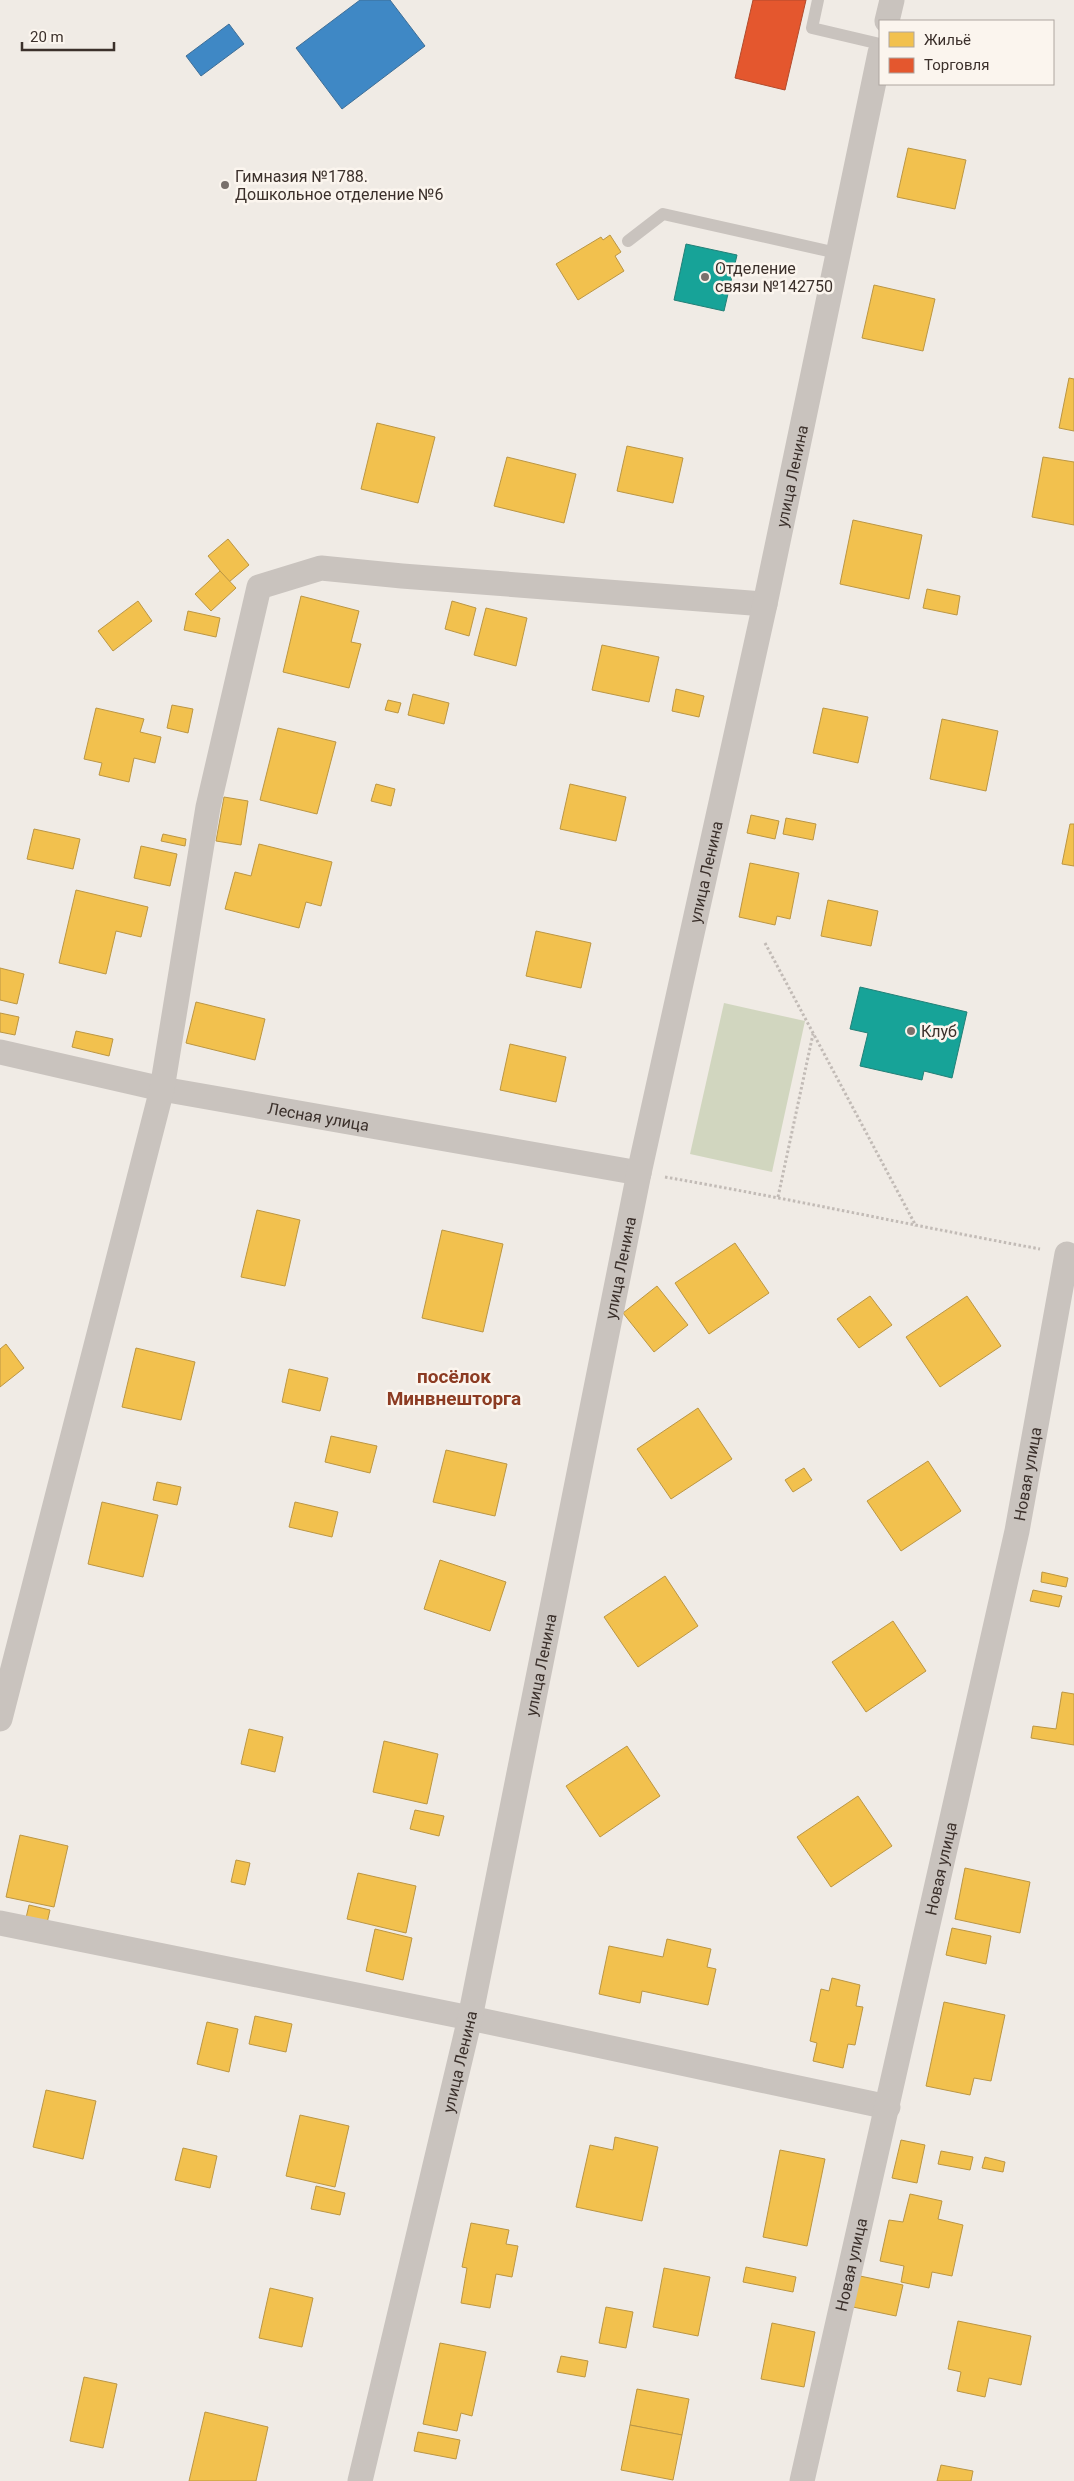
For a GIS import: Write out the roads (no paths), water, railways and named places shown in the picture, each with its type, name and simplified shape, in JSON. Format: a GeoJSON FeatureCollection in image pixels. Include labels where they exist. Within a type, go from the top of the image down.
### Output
{"type":"FeatureCollection","features":[{"type":"Feature","properties":{"kind":"street"},"geometry":{"type":"LineString","coordinates":[[887,20],[892,0]]}},
{"type":"Feature","properties":{"kind":"street","name":"улица Ленина"},"geometry":{"type":"LineString","coordinates":[[360,2481],[470,2018],[638,1173],[764,604],[879,58]]}},
{"type":"Feature","properties":{"kind":"street"},"geometry":{"type":"LineString","coordinates":[[0,1719],[162,1089],[208,807],[259,587],[321,568],[764,604]]}},
{"type":"Feature","properties":{"kind":"street","name":"Лесная улица"},"geometry":{"type":"LineString","coordinates":[[0,1052],[162,1089],[638,1173]]}},
{"type":"Feature","properties":{"kind":"street","name":"Новая улица"},"geometry":{"type":"LineString","coordinates":[[802,2481],[888,2107],[1016,1531],[1068,1254]]}},
{"type":"Feature","properties":{"kind":"street"},"geometry":{"type":"LineString","coordinates":[[0,1923],[470,2018],[888,2107]]}},
{"type":"Feature","properties":{"kind":"lane"},"geometry":{"type":"LineString","coordinates":[[818,0],[812,28],[879,44]]}},
{"type":"Feature","properties":{"kind":"lane"},"geometry":{"type":"LineString","coordinates":[[628,241],[663,214],[837,253]]}},
{"type":"Feature","properties":{"kind":"place","name":"Гимназия №1788. Дошкольное отделение №6"},"geometry":{"type":"Point","coordinates":[225,185]}},
{"type":"Feature","properties":{"kind":"place","name":"Отделение связи №142750"},"geometry":{"type":"Point","coordinates":[705,277]}},
{"type":"Feature","properties":{"kind":"place","name":"Клуб"},"geometry":{"type":"Point","coordinates":[911,1031]}},
{"type":"Feature","properties":{"kind":"district","name":"посёлок Минвнешторга"},"geometry":{"type":"Point","coordinates":[454,1387]}}]}
